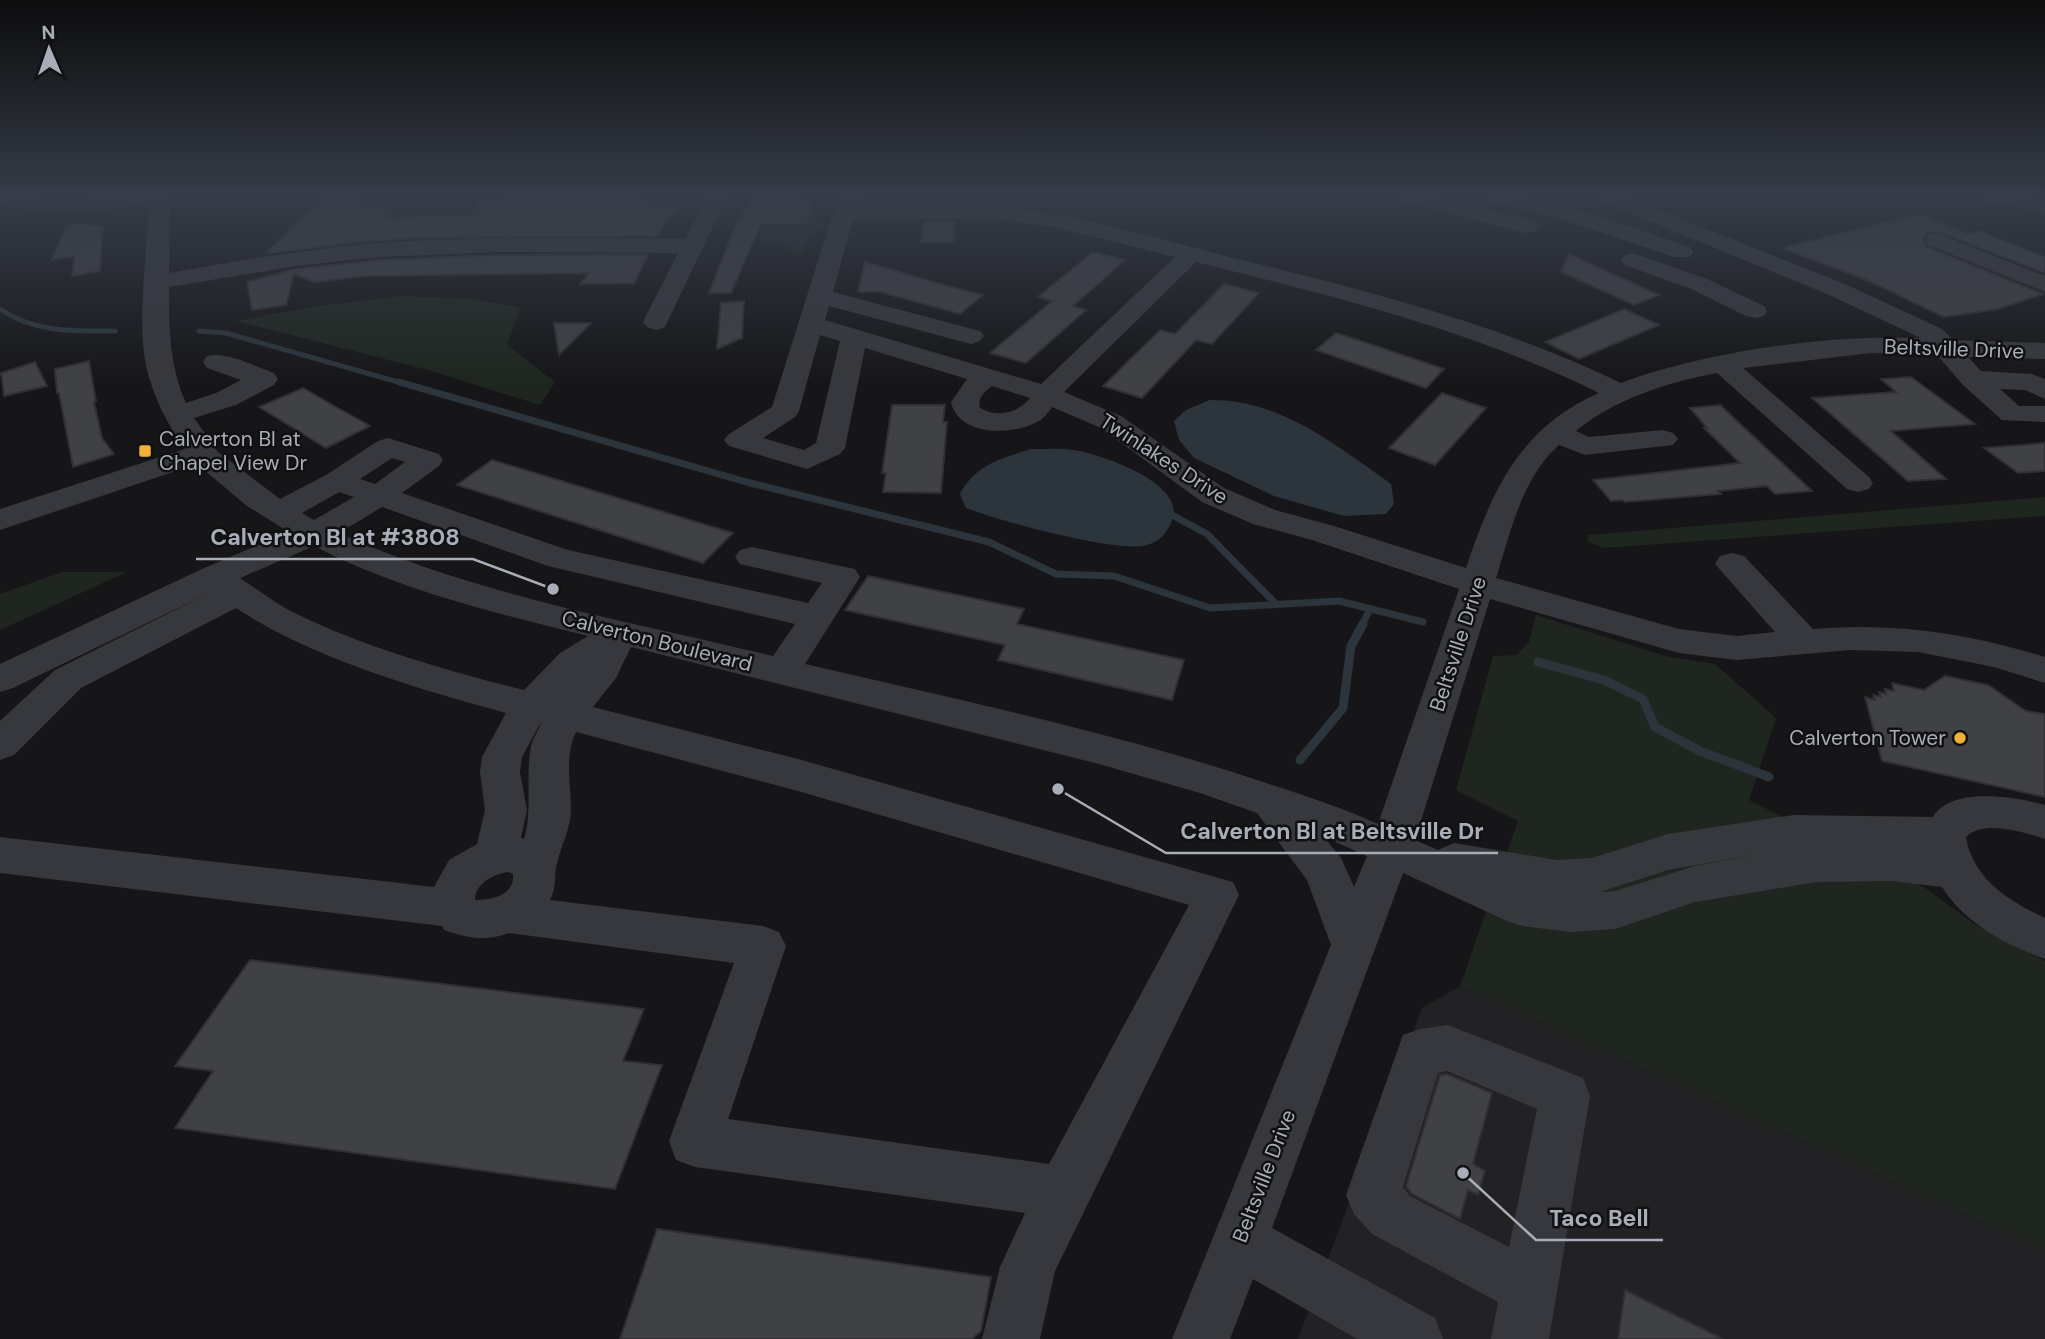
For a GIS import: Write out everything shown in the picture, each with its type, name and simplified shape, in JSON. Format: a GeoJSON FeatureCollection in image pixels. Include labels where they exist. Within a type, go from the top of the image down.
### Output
{"type":"FeatureCollection","features":[{"type":"Feature","properties":{"kind":"street","name":"Calverton Boulevard"},"geometry":{"type":"LineString","coordinates":[[159,259],[159,365],[179,414],[202,453],[247,493],[315,533],[384,564],[450,587],[620,632],[1099,748],[1206,779],[1335,823],[1523,907],[1570,913],[1615,910],[1681,868],[1762,871],[1816,864],[1892,863],[1951,851]]}},
{"type":"Feature","properties":{"kind":"street"},"geometry":{"type":"LineString","coordinates":[[158,282],[294,259]]}},
{"type":"Feature","properties":{"kind":"street"},"geometry":{"type":"LineString","coordinates":[[656,322],[687,259]]}},
{"type":"Feature","properties":{"kind":"street"},"geometry":{"type":"LineString","coordinates":[[830,259],[785,411],[739,440],[807,460],[830,448],[854,338]]}},
{"type":"Feature","properties":{"kind":"street"},"geometry":{"type":"LineString","coordinates":[[986,377],[969,393],[965,402],[968,412],[979,419],[998,421],[1023,418],[1036,410],[1046,394],[1185,259]]}},
{"type":"Feature","properties":{"kind":"street"},"geometry":{"type":"LineString","coordinates":[[1213,259],[1328,288],[1514,346],[1557,362],[1620,393]]}},
{"type":"Feature","properties":{"kind":"street"},"geometry":{"type":"LineString","coordinates":[[1631,259],[1699,284],[1755,311]]}},
{"type":"Feature","properties":{"kind":"street"},"geometry":{"type":"LineString","coordinates":[[1701,259],[1787,294]]}},
{"type":"Feature","properties":{"kind":"street"},"geometry":{"type":"LineString","coordinates":[[1763,259],[1836,289],[1933,334],[1973,379],[2012,414],[2045,414]]}},
{"type":"Feature","properties":{"kind":"street"},"geometry":{"type":"LineString","coordinates":[[1983,259],[2045,285]]}},
{"type":"Feature","properties":{"kind":"street"},"geometry":{"type":"LineString","coordinates":[[1328,288],[1311,306],[1391,331]]}},
{"type":"Feature","properties":{"kind":"street"},"geometry":{"type":"LineString","coordinates":[[814,311],[854,303],[971,336]]}},
{"type":"Feature","properties":{"kind":"street","name":"Twinlakes Drive"},"geometry":{"type":"LineString","coordinates":[[814,311],[854,338],[1046,394],[1111,422],[1196,484],[1264,517],[1323,533],[1478,584],[1679,641],[1736,648],[1851,638],[1918,640],[1997,655],[2045,670]]}},
{"type":"Feature","properties":{"kind":"street"},"geometry":{"type":"LineString","coordinates":[[1853,325],[1886,345]]}},
{"type":"Feature","properties":{"kind":"street"},"geometry":{"type":"LineString","coordinates":[[1417,340],[1497,366],[1514,346]]}},
{"type":"Feature","properties":{"kind":"street","name":"Beltsville Drive"},"geometry":{"type":"LineString","coordinates":[[1200,1339],[1391,849],[1509,493],[1521,471],[1556,433],[1580,415],[1620,393],[1654,380],[1721,363],[1886,345],[2045,351]]}},
{"type":"Feature","properties":{"kind":"street"},"geometry":{"type":"LineString","coordinates":[[179,414],[226,399],[264,379],[216,362]]}},
{"type":"Feature","properties":{"kind":"street"},"geometry":{"type":"LineString","coordinates":[[1721,363],[1858,483]]}},
{"type":"Feature","properties":{"kind":"street"},"geometry":{"type":"LineString","coordinates":[[1973,379],[2032,383],[2045,391]]}},
{"type":"Feature","properties":{"kind":"street"},"geometry":{"type":"LineString","coordinates":[[1556,433],[1585,446],[1663,439]]}},
{"type":"Feature","properties":{"kind":"street"},"geometry":{"type":"LineString","coordinates":[[0,745],[68,679],[379,496],[428,460],[388,447],[337,481],[278,513]]}},
{"type":"Feature","properties":{"kind":"street"},"geometry":{"type":"LineString","coordinates":[[0,520],[202,453]]}},
{"type":"Feature","properties":{"kind":"street"},"geometry":{"type":"LineString","coordinates":[[337,481],[560,559],[817,617]]}},
{"type":"Feature","properties":{"kind":"street"},"geometry":{"type":"LineString","coordinates":[[752,557],[843,577],[782,671]]}},
{"type":"Feature","properties":{"kind":"street"},"geometry":{"type":"LineString","coordinates":[[1731,564],[1804,642]]}},
{"type":"Feature","properties":{"kind":"street"},"geometry":{"type":"LineString","coordinates":[[0,679],[226,585]]}},
{"type":"Feature","properties":{"kind":"street"},"geometry":{"type":"LineString","coordinates":[[226,585],[273,616],[334,644],[467,689],[798,775],[1217,895],[1063,1193],[1028,1267],[1011,1339]]}},
{"type":"Feature","properties":{"kind":"street"},"geometry":{"type":"LineString","coordinates":[[548,711],[603,669],[620,632]]}},
{"type":"Feature","properties":{"kind":"street"},"geometry":{"type":"LineString","coordinates":[[548,711],[551,743],[548,768],[550,813],[546,836],[515,860],[470,867],[460,877],[451,899],[454,908],[460,916],[482,922],[509,914],[763,946],[695,1141],[995,1181],[1063,1193]]}},
{"type":"Feature","properties":{"kind":"street"},"geometry":{"type":"LineString","coordinates":[[1270,800],[1326,871],[1354,945]]}},
{"type":"Feature","properties":{"kind":"street"},"geometry":{"type":"LineString","coordinates":[[2045,822],[2010,812],[1972,813],[1954,822],[1951,851],[1985,904],[2007,920],[2045,939]]}},
{"type":"Feature","properties":{"kind":"street"},"geometry":{"type":"LineString","coordinates":[[0,855],[454,908]]}},
{"type":"Feature","properties":{"kind":"street"},"geometry":{"type":"LineString","coordinates":[[509,914],[530,896],[535,885],[515,860]]}},
{"type":"Feature","properties":{"kind":"street"},"geometry":{"type":"LineString","coordinates":[[1448,1048],[1565,1096],[1524,1314],[1391,1215],[1373,1195],[1420,1052],[1448,1048]]}},
{"type":"Feature","properties":{"kind":"street"},"geometry":{"type":"LineString","coordinates":[[1239,1240],[1404,1337]]}},
{"type":"Feature","properties":{"kind":"shaded area"},"geometry":{"type":"Polygon","coordinates":[[[402,296],[475,299],[520,308],[507,345],[555,382],[540,405],[428,370],[236,321],[317,306],[402,296]]]}},
{"type":"Feature","properties":{"kind":"shaded area"},"geometry":{"type":"Polygon","coordinates":[[[1210,400],[1260,407],[1307,427],[1391,484],[1394,504],[1386,514],[1344,516],[1274,496],[1194,458],[1179,440],[1174,421],[1186,410],[1210,400]]]}},
{"type":"Feature","properties":{"kind":"shaded area"},"geometry":{"type":"Polygon","coordinates":[[[1031,449],[1074,450],[1102,457],[1138,473],[1167,494],[1173,507],[1168,529],[1160,539],[1147,545],[1111,545],[1029,527],[966,508],[960,494],[973,476],[990,464],[1031,449]]]}},
{"type":"Feature","properties":{"kind":"shaded area"},"geometry":{"type":"Polygon","coordinates":[[[2045,497],[2045,516],[1603,548],[1587,541],[1588,535],[2045,497]]]}},
{"type":"Feature","properties":{"kind":"shaded area"},"geometry":{"type":"Polygon","coordinates":[[[62,572],[127,572],[0,630],[0,594],[62,572]]]}},
{"type":"Feature","properties":{"kind":"shaded area"},"geometry":{"type":"Polygon","coordinates":[[[1536,615],[1665,656],[1715,664],[1776,718],[1749,800],[1924,887],[1973,923],[2045,961],[2045,1251],[1460,986],[1518,821],[1456,790],[1493,656],[1517,655],[1529,642],[1536,615]]]}},
{"type":"Feature","properties":{"kind":"shaded area"},"geometry":{"type":"Polygon","coordinates":[[[1460,986],[2045,1251],[2045,1339],[1298,1339],[1422,1008],[1460,986]]]}},
{"type":"Feature","properties":{"kind":"building"},"geometry":{"type":"Polygon","coordinates":[[[74,259],[101,259],[100,271],[72,276],[74,259]]]}},
{"type":"Feature","properties":{"kind":"building"},"geometry":{"type":"Polygon","coordinates":[[[646,259],[634,283],[580,284],[589,273],[365,276],[314,282],[294,274],[286,305],[252,310],[247,282],[296,269],[379,260],[646,259]]]}},
{"type":"Feature","properties":{"kind":"building"},"geometry":{"type":"Polygon","coordinates":[[[722,259],[745,259],[731,293],[709,293],[722,259]]]}},
{"type":"Feature","properties":{"kind":"building"},"geometry":{"type":"Polygon","coordinates":[[[1084,259],[1125,260],[1073,306],[1086,310],[1026,363],[990,353],[1052,301],[1038,297],[1084,259]]]}},
{"type":"Feature","properties":{"kind":"building"},"geometry":{"type":"Polygon","coordinates":[[[1567,259],[1581,259],[1659,295],[1634,305],[1561,272],[1567,259]]]}},
{"type":"Feature","properties":{"kind":"building"},"geometry":{"type":"Polygon","coordinates":[[[1813,259],[1958,259],[2043,294],[1998,309],[1944,317],[1867,280],[1813,259]]]}},
{"type":"Feature","properties":{"kind":"building"},"geometry":{"type":"Polygon","coordinates":[[[2010,259],[2045,259],[2045,273],[2010,259]]]}},
{"type":"Feature","properties":{"kind":"building"},"geometry":{"type":"Polygon","coordinates":[[[865,262],[983,295],[960,314],[881,292],[858,292],[865,262]]]}},
{"type":"Feature","properties":{"kind":"building"},"geometry":{"type":"Polygon","coordinates":[[[1224,284],[1259,293],[1212,344],[1196,340],[1142,398],[1103,386],[1160,330],[1175,334],[1224,284]]]}},
{"type":"Feature","properties":{"kind":"building"},"geometry":{"type":"Polygon","coordinates":[[[744,301],[742,338],[717,349],[721,303],[744,301]]]}},
{"type":"Feature","properties":{"kind":"building"},"geometry":{"type":"Polygon","coordinates":[[[1624,309],[1659,325],[1579,359],[1545,342],[1624,309]]]}},
{"type":"Feature","properties":{"kind":"building"},"geometry":{"type":"Polygon","coordinates":[[[554,323],[591,323],[559,355],[554,323]]]}},
{"type":"Feature","properties":{"kind":"building"},"geometry":{"type":"Polygon","coordinates":[[[1336,333],[1444,369],[1426,388],[1316,350],[1336,333]]]}},
{"type":"Feature","properties":{"kind":"building"},"geometry":{"type":"Polygon","coordinates":[[[89,361],[102,438],[114,454],[73,467],[57,393],[55,369],[89,361]]]}},
{"type":"Feature","properties":{"kind":"building"},"geometry":{"type":"Polygon","coordinates":[[[35,362],[47,386],[4,396],[1,373],[35,362]]]}},
{"type":"Feature","properties":{"kind":"building"},"geometry":{"type":"Polygon","coordinates":[[[1911,377],[1975,424],[1891,431],[1946,479],[1908,481],[1812,398],[1896,392],[1881,379],[1911,377]]]}},
{"type":"Feature","properties":{"kind":"building"},"geometry":{"type":"Polygon","coordinates":[[[303,388],[370,426],[326,448],[259,407],[303,388]]]}},
{"type":"Feature","properties":{"kind":"building"},"geometry":{"type":"Polygon","coordinates":[[[1442,393],[1486,408],[1435,465],[1389,448],[1442,393]]]}},
{"type":"Feature","properties":{"kind":"building"},"geometry":{"type":"Polygon","coordinates":[[[892,405],[945,405],[943,422],[947,422],[941,493],[883,492],[886,473],[882,473],[892,405]]]}},
{"type":"Feature","properties":{"kind":"building"},"geometry":{"type":"Polygon","coordinates":[[[1720,405],[1812,491],[1775,494],[1767,486],[1718,491],[1721,494],[1625,502],[1611,501],[1593,480],[1740,463],[1704,428],[1707,428],[1690,408],[1720,405]]]}},
{"type":"Feature","properties":{"kind":"building"},"geometry":{"type":"Polygon","coordinates":[[[2045,443],[2045,471],[2018,473],[1984,448],[2045,443]]]}},
{"type":"Feature","properties":{"kind":"building"},"geometry":{"type":"Polygon","coordinates":[[[492,460],[733,533],[703,563],[457,485],[492,460]]]}},
{"type":"Feature","properties":{"kind":"building"},"geometry":{"type":"Polygon","coordinates":[[[868,576],[1024,609],[1017,624],[1184,660],[1172,700],[998,660],[1005,645],[845,610],[868,576]]]}},
{"type":"Feature","properties":{"kind":"building","name":"Calverton Tower"},"geometry":{"type":"Polygon","coordinates":[[[1945,676],[1988,685],[2026,711],[2045,714],[2045,797],[1882,761],[1865,697],[1875,700],[1873,695],[1881,697],[1879,692],[1886,694],[1885,689],[1894,691],[1892,683],[1924,690],[1945,676]]]}},
{"type":"Feature","properties":{"kind":"building"},"geometry":{"type":"Polygon","coordinates":[[[250,960],[644,1009],[623,1061],[662,1065],[615,1189],[175,1128],[213,1071],[175,1066],[250,960]]]}},
{"type":"Feature","properties":{"kind":"building"},"geometry":{"type":"Polygon","coordinates":[[[1447,1074],[1492,1093],[1473,1164],[1485,1171],[1478,1195],[1468,1190],[1460,1219],[1412,1194],[1406,1186],[1440,1075],[1447,1074]]]}},
{"type":"Feature","properties":{"kind":"building"},"geometry":{"type":"Polygon","coordinates":[[[657,1229],[991,1277],[981,1331],[972,1339],[620,1339],[657,1229]]]}},
{"type":"Feature","properties":{"kind":"building"},"geometry":{"type":"Polygon","coordinates":[[[1625,1290],[1723,1339],[1618,1339],[1625,1290]]]}},
{"type":"Feature","properties":{"kind":"waterway"},"geometry":{"type":"LineString","coordinates":[[0,309],[41,327],[115,331]]}},
{"type":"Feature","properties":{"kind":"waterway"},"geometry":{"type":"LineString","coordinates":[[199,331],[226,333],[405,384]]}},
{"type":"Feature","properties":{"kind":"waterway"},"geometry":{"type":"LineString","coordinates":[[399,382],[750,483],[989,542],[1056,574],[1114,576],[1210,608],[1339,601],[1423,622]]}},
{"type":"Feature","properties":{"kind":"waterway"},"geometry":{"type":"LineString","coordinates":[[1174,516],[1207,534],[1276,604]]}},
{"type":"Feature","properties":{"kind":"waterway"},"geometry":{"type":"LineString","coordinates":[[1362,625],[1370,609]]}},
{"type":"Feature","properties":{"kind":"waterway"},"geometry":{"type":"LineString","coordinates":[[1300,760],[1343,708],[1351,646],[1363,624]]}},
{"type":"Feature","properties":{"kind":"waterway"},"geometry":{"type":"LineString","coordinates":[[1538,662],[1604,680],[1643,699],[1655,727],[1700,751],[1769,777]]}},
{"type":"Feature","properties":{"kind":"place","name":"Calverton Bl at Chapel View Dr"},"geometry":{"type":"Point","coordinates":[145,451]}},
{"type":"Feature","properties":{"kind":"place","name":"Calverton Bl at #3808"},"geometry":{"type":"Point","coordinates":[553,589]}},
{"type":"Feature","properties":{"kind":"place","name":"Calverton Tower"},"geometry":{"type":"Point","coordinates":[1960,738]}},
{"type":"Feature","properties":{"kind":"place","name":"Calverton Bl at Beltsville Dr"},"geometry":{"type":"Point","coordinates":[1058,789]}},
{"type":"Feature","properties":{"kind":"place","name":"Taco Bell"},"geometry":{"type":"Point","coordinates":[1463,1173]}}]}
